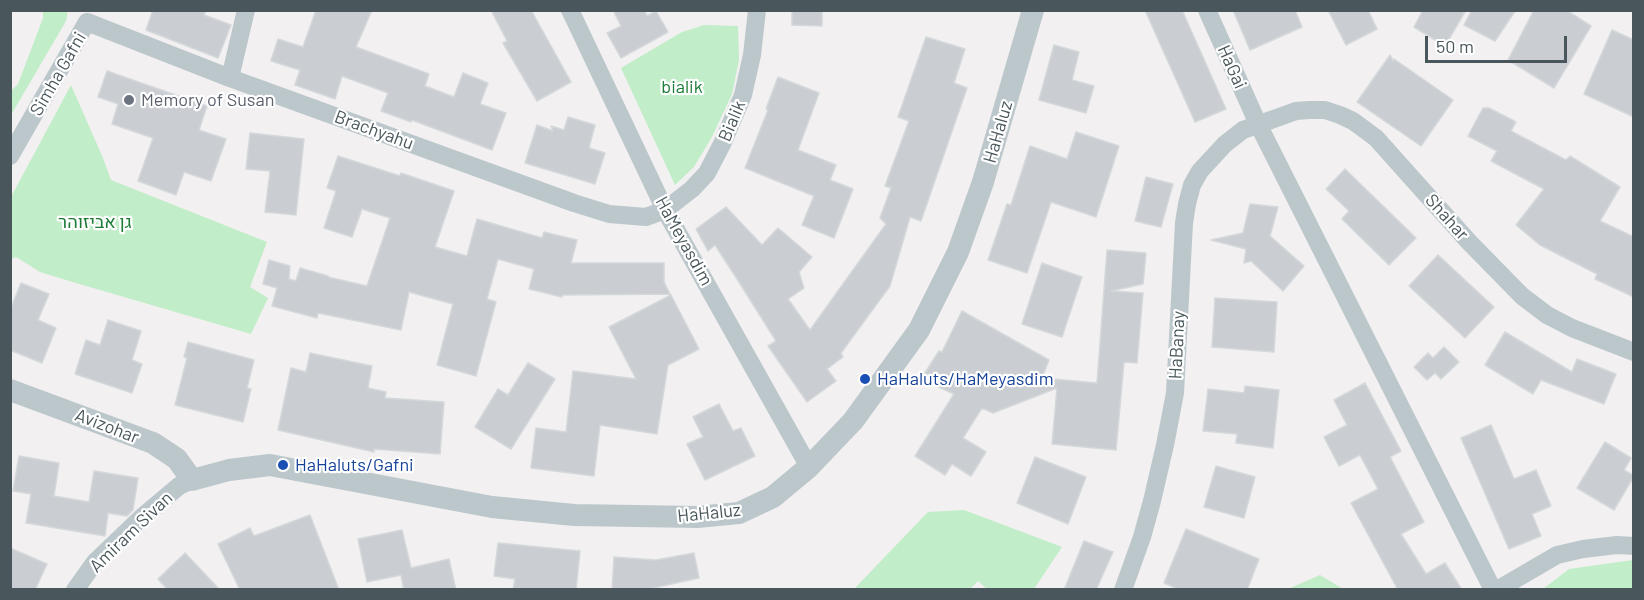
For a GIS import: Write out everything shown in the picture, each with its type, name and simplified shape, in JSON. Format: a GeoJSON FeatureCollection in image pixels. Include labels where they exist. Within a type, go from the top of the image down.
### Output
{"type":"FeatureCollection","features":[{"type":"Feature","properties":{"kind":"street"},"geometry":{"type":"LineString","coordinates":[[230,78],[246,10]]}},
{"type":"Feature","properties":{"kind":"street","name":"HaMeyasdim"},"geometry":{"type":"LineString","coordinates":[[570,10],[665,210],[808,466]]}},
{"type":"Feature","properties":{"kind":"street","name":"Bialik"},"geometry":{"type":"LineString","coordinates":[[665,210],[692,189],[706,173],[723,142],[743,95],[752,55],[757,10]]}},
{"type":"Feature","properties":{"kind":"street","name":"HaHaluz"},"geometry":{"type":"LineString","coordinates":[[192,480],[229,470],[270,465],[492,507],[574,515],[697,517],[739,513],[773,497],[853,421],[919,330],[958,252],[983,182],[1033,10]]}},
{"type":"Feature","properties":{"kind":"street","name":"HaGai"},"geometry":{"type":"LineString","coordinates":[[1207,10],[1258,124],[1495,590]]}},
{"type":"Feature","properties":{"kind":"street","name":"Brachyahu"},"geometry":{"type":"LineString","coordinates":[[85,16],[230,78],[583,206],[628,217],[646,217],[665,210]]}},
{"type":"Feature","properties":{"kind":"street","name":"Simha Gafni"},"geometry":{"type":"LineString","coordinates":[[10,156],[85,16]]}},
{"type":"Feature","properties":{"kind":"street","name":"Shahar"},"geometry":{"type":"LineString","coordinates":[[1258,124],[1296,111],[1310,110],[1325,110],[1353,121],[1376,138],[1469,242],[1522,297],[1547,315],[1572,328],[1634,352]]}},
{"type":"Feature","properties":{"kind":"street","name":"HaBanay"},"geometry":{"type":"LineString","coordinates":[[1123,590],[1152,501],[1166,445],[1175,393],[1184,223],[1190,194],[1200,171],[1211,157],[1243,130],[1258,124]]}},
{"type":"Feature","properties":{"kind":"street","name":"Avizohar"},"geometry":{"type":"LineString","coordinates":[[10,390],[153,443],[177,459],[192,480]]}},
{"type":"Feature","properties":{"kind":"street","name":"Amiram Sivan"},"geometry":{"type":"LineString","coordinates":[[75,590],[95,562],[141,518],[179,486],[192,480]]}},
{"type":"Feature","properties":{"kind":"street"},"geometry":{"type":"LineString","coordinates":[[1495,590],[1557,555],[1582,549],[1634,546]]}},
{"type":"Feature","properties":{"kind":"green space"},"geometry":{"type":"Polygon","coordinates":[[[43,11],[68,11],[66,21],[11,115],[11,91],[18,84],[43,18],[43,11]]]}},
{"type":"Feature","properties":{"kind":"green space","name":"bialik"},"geometry":{"type":"Polygon","coordinates":[[[704,25],[738,26],[739,60],[732,94],[712,137],[694,167],[675,185],[621,68],[682,32],[704,25]]]}},
{"type":"Feature","properties":{"kind":"green space","name":"גן אביזוהר"},"geometry":{"type":"Polygon","coordinates":[[[71,85],[111,180],[267,242],[250,287],[268,298],[251,334],[40,272],[16,257],[11,259],[11,197],[71,85]]]}},
{"type":"Feature","properties":{"kind":"green space"},"geometry":{"type":"Polygon","coordinates":[[[964,510],[1062,547],[1034,589],[987,589],[978,581],[970,589],[854,589],[928,512],[964,510]]]}},
{"type":"Feature","properties":{"kind":"green space"},"geometry":{"type":"Polygon","coordinates":[[[1633,560],[1633,589],[1543,589],[1569,569],[1633,560]]]}},
{"type":"Feature","properties":{"kind":"green space"},"geometry":{"type":"Polygon","coordinates":[[[1320,575],[1343,589],[1288,589],[1320,575]]]}},
{"type":"Feature","properties":{"kind":"building"},"geometry":{"type":"Polygon","coordinates":[[[153,10],[206,10],[204,15],[231,25],[218,58],[146,30],[153,10]]]}},
{"type":"Feature","properties":{"kind":"building"},"geometry":{"type":"Polygon","coordinates":[[[316,10],[372,10],[356,47],[429,74],[425,86],[454,97],[463,73],[488,83],[480,104],[506,113],[492,150],[381,111],[388,93],[342,76],[335,99],[295,85],[300,70],[271,61],[278,39],[303,47],[316,10]]]}},
{"type":"Feature","properties":{"kind":"building"},"geometry":{"type":"Polygon","coordinates":[[[491,10],[531,10],[571,82],[537,101],[503,43],[507,41],[491,10]]]}},
{"type":"Feature","properties":{"kind":"building"},"geometry":{"type":"Polygon","coordinates":[[[613,10],[644,10],[647,16],[656,11],[668,32],[621,58],[607,33],[621,26],[613,10]]]}},
{"type":"Feature","properties":{"kind":"building"},"geometry":{"type":"Polygon","coordinates":[[[792,10],[822,10],[822,26],[792,25],[792,10]]]}},
{"type":"Feature","properties":{"kind":"building"},"geometry":{"type":"Polygon","coordinates":[[[1145,10],[1182,10],[1226,109],[1195,122],[1145,10]]]}},
{"type":"Feature","properties":{"kind":"building"},"geometry":{"type":"Polygon","coordinates":[[[1233,10],[1295,10],[1302,27],[1250,50],[1233,10]]]}},
{"type":"Feature","properties":{"kind":"building"},"geometry":{"type":"Polygon","coordinates":[[[1328,10],[1368,10],[1377,29],[1346,45],[1328,10]]]}},
{"type":"Feature","properties":{"kind":"building"},"geometry":{"type":"Polygon","coordinates":[[[1423,10],[1466,10],[1445,46],[1414,27],[1423,10]]]}},
{"type":"Feature","properties":{"kind":"building"},"geometry":{"type":"Polygon","coordinates":[[[1472,10],[1516,10],[1495,41],[1464,25],[1472,10]]]}},
{"type":"Feature","properties":{"kind":"building"},"geometry":{"type":"Polygon","coordinates":[[[1534,10],[1566,10],[1591,26],[1554,88],[1508,60],[1534,10]]]}},
{"type":"Feature","properties":{"kind":"building"},"geometry":{"type":"Polygon","coordinates":[[[1612,30],[1634,40],[1634,117],[1584,94],[1612,30]]]}},
{"type":"Feature","properties":{"kind":"building"},"geometry":{"type":"Polygon","coordinates":[[[926,37],[965,49],[954,83],[967,88],[921,221],[910,217],[890,286],[841,353],[843,357],[827,369],[836,381],[807,402],[768,346],[776,341],[739,282],[715,245],[708,251],[696,229],[726,207],[762,245],[778,228],[812,257],[799,272],[804,288],[788,299],[810,330],[886,224],[880,218],[891,188],[885,186],[909,121],[898,117],[926,37]]]}},
{"type":"Feature","properties":{"kind":"building"},"geometry":{"type":"Polygon","coordinates":[[[1054,45],[1079,52],[1072,80],[1094,86],[1086,113],[1039,100],[1054,45]]]}},
{"type":"Feature","properties":{"kind":"building"},"geometry":{"type":"Polygon","coordinates":[[[1390,55],[1393,61],[1394,59],[1453,100],[1421,146],[1357,102],[1390,55]]]}},
{"type":"Feature","properties":{"kind":"building"},"geometry":{"type":"Polygon","coordinates":[[[107,71],[207,106],[199,130],[226,139],[211,181],[184,172],[176,195],[138,181],[153,138],[112,124],[118,104],[98,97],[107,71]]]}},
{"type":"Feature","properties":{"kind":"building"},"geometry":{"type":"Polygon","coordinates":[[[778,77],[819,93],[798,150],[836,165],[830,180],[853,189],[834,238],[802,225],[814,196],[745,168],[768,110],[766,109],[778,77]]]}},
{"type":"Feature","properties":{"kind":"building"},"geometry":{"type":"Polygon","coordinates":[[[1483,108],[1489,108],[1516,122],[1511,131],[1566,160],[1570,156],[1620,187],[1600,221],[1634,237],[1634,297],[1595,279],[1597,274],[1540,245],[1516,225],[1544,189],[1491,161],[1497,151],[1468,136],[1483,108]]]}},
{"type":"Feature","properties":{"kind":"building"},"geometry":{"type":"Polygon","coordinates":[[[568,117],[595,125],[589,148],[605,153],[595,184],[525,163],[537,125],[553,131],[551,126],[564,130],[568,117]]]}},
{"type":"Feature","properties":{"kind":"building"},"geometry":{"type":"Polygon","coordinates":[[[1076,132],[1119,146],[1096,217],[1051,202],[1027,273],[988,260],[1007,204],[1011,205],[1030,146],[1067,159],[1076,132]]]}},
{"type":"Feature","properties":{"kind":"building"},"geometry":{"type":"Polygon","coordinates":[[[250,133],[304,139],[296,215],[265,212],[270,171],[246,169],[250,133]]]}},
{"type":"Feature","properties":{"kind":"building"},"geometry":{"type":"Polygon","coordinates":[[[338,156],[400,176],[401,173],[454,191],[435,247],[467,256],[477,219],[542,238],[544,232],[577,240],[571,263],[664,263],[664,282],[670,294],[563,295],[562,297],[529,289],[534,269],[498,259],[487,299],[496,302],[476,376],[437,365],[453,304],[409,292],[401,330],[318,313],[317,318],[272,306],[277,288],[263,284],[269,260],[290,266],[289,279],[296,281],[300,268],[367,286],[390,218],[362,209],[352,237],[324,228],[336,191],[327,188],[338,156]]]}},
{"type":"Feature","properties":{"kind":"building"},"geometry":{"type":"Polygon","coordinates":[[[1345,169],[1416,238],[1389,265],[1342,219],[1349,211],[1326,189],[1345,169]]]}},
{"type":"Feature","properties":{"kind":"building"},"geometry":{"type":"Polygon","coordinates":[[[1146,177],[1173,184],[1161,227],[1135,221],[1146,177]]]}},
{"type":"Feature","properties":{"kind":"building"},"geometry":{"type":"Polygon","coordinates":[[[1250,204],[1278,207],[1270,236],[1304,266],[1283,291],[1251,261],[1244,263],[1246,249],[1211,240],[1243,233],[1250,204]]]}},
{"type":"Feature","properties":{"kind":"building"},"geometry":{"type":"Polygon","coordinates":[[[1107,250],[1146,253],[1143,284],[1111,291],[1143,293],[1137,363],[1124,362],[1116,450],[1052,444],[1057,388],[993,413],[982,408],[963,438],[986,452],[971,476],[952,464],[945,475],[915,456],[954,394],[921,379],[939,351],[942,352],[962,311],[1049,360],[1042,378],[1097,383],[1107,250]]]}},
{"type":"Feature","properties":{"kind":"building"},"geometry":{"type":"Polygon","coordinates":[[[1438,255],[1494,307],[1465,338],[1409,286],[1438,255]]]}},
{"type":"Feature","properties":{"kind":"building"},"geometry":{"type":"Polygon","coordinates":[[[1042,263],[1082,277],[1062,337],[1022,324],[1042,263]]]}},
{"type":"Feature","properties":{"kind":"building"},"geometry":{"type":"Polygon","coordinates":[[[21,283],[49,294],[38,320],[56,328],[42,363],[10,350],[10,310],[21,283]]]}},
{"type":"Feature","properties":{"kind":"building"},"geometry":{"type":"Polygon","coordinates":[[[671,295],[699,349],[668,365],[657,434],[600,425],[594,476],[531,468],[536,428],[566,432],[573,371],[636,379],[609,327],[671,295]]]}},
{"type":"Feature","properties":{"kind":"building"},"geometry":{"type":"Polygon","coordinates":[[[1215,298],[1277,302],[1274,352],[1212,347],[1215,298]]]}},
{"type":"Feature","properties":{"kind":"building"},"geometry":{"type":"Polygon","coordinates":[[[108,320],[141,331],[132,360],[142,364],[132,393],[75,374],[86,340],[100,345],[108,320]]]}},
{"type":"Feature","properties":{"kind":"building"},"geometry":{"type":"Polygon","coordinates":[[[1505,332],[1572,372],[1577,359],[1616,374],[1604,404],[1541,380],[1533,394],[1485,365],[1505,332]]]}},
{"type":"Feature","properties":{"kind":"building"},"geometry":{"type":"Polygon","coordinates":[[[188,342],[254,360],[247,388],[251,389],[243,422],[175,405],[187,358],[184,357],[188,342]]]}},
{"type":"Feature","properties":{"kind":"building"},"geometry":{"type":"Polygon","coordinates":[[[1444,347],[1459,362],[1441,379],[1435,373],[1427,380],[1414,367],[1428,353],[1433,358],[1444,347]]]}},
{"type":"Feature","properties":{"kind":"building"},"geometry":{"type":"Polygon","coordinates":[[[310,353],[372,366],[368,388],[386,392],[385,398],[444,402],[440,454],[374,449],[374,452],[278,430],[291,368],[306,372],[310,353]]]}},
{"type":"Feature","properties":{"kind":"building"},"geometry":{"type":"Polygon","coordinates":[[[528,363],[555,379],[511,449],[475,427],[498,389],[508,395],[528,363]]]}},
{"type":"Feature","properties":{"kind":"building"},"geometry":{"type":"Polygon","coordinates":[[[1365,383],[1401,451],[1390,457],[1424,522],[1401,534],[1426,574],[1445,563],[1462,590],[1398,590],[1351,503],[1378,489],[1360,455],[1339,466],[1324,437],[1347,425],[1334,400],[1365,383]]]}},
{"type":"Feature","properties":{"kind":"building"},"geometry":{"type":"Polygon","coordinates":[[[1245,386],[1279,390],[1273,448],[1236,443],[1237,434],[1203,431],[1208,389],[1244,393],[1245,386]]]}},
{"type":"Feature","properties":{"kind":"building"},"geometry":{"type":"Polygon","coordinates":[[[719,404],[733,431],[741,428],[755,456],[705,480],[687,444],[703,437],[693,417],[719,404]]]}},
{"type":"Feature","properties":{"kind":"building"},"geometry":{"type":"Polygon","coordinates":[[[1491,425],[1514,479],[1536,470],[1551,506],[1532,514],[1541,536],[1509,549],[1461,438],[1491,425]]]}},
{"type":"Feature","properties":{"kind":"building"},"geometry":{"type":"Polygon","coordinates":[[[1605,442],[1631,458],[1624,470],[1634,476],[1614,510],[1577,488],[1605,442]]]}},
{"type":"Feature","properties":{"kind":"building"},"geometry":{"type":"Polygon","coordinates":[[[19,456],[59,463],[54,496],[89,502],[94,471],[138,478],[133,510],[127,516],[108,513],[105,536],[26,523],[31,494],[13,491],[19,456]]]}},
{"type":"Feature","properties":{"kind":"building"},"geometry":{"type":"Polygon","coordinates":[[[1035,457],[1086,477],[1068,524],[1017,503],[1035,457]]]}},
{"type":"Feature","properties":{"kind":"building"},"geometry":{"type":"Polygon","coordinates":[[[1216,466],[1255,477],[1244,518],[1204,507],[1216,466]]]}},
{"type":"Feature","properties":{"kind":"building"},"geometry":{"type":"Polygon","coordinates":[[[310,515],[339,590],[240,590],[218,544],[250,528],[254,536],[310,515]]]}},
{"type":"Feature","properties":{"kind":"building"},"geometry":{"type":"Polygon","coordinates":[[[1186,529],[1259,559],[1247,590],[1181,590],[1164,583],[1186,529]]]}},
{"type":"Feature","properties":{"kind":"building"},"geometry":{"type":"Polygon","coordinates":[[[402,530],[411,568],[449,559],[456,590],[404,590],[401,575],[367,582],[358,539],[402,530]]]}},
{"type":"Feature","properties":{"kind":"building"},"geometry":{"type":"Polygon","coordinates":[[[1084,541],[1113,552],[1096,590],[1064,590],[1084,541]]]}},
{"type":"Feature","properties":{"kind":"building"},"geometry":{"type":"Polygon","coordinates":[[[498,543],[580,551],[576,590],[513,590],[515,579],[494,576],[498,543]]]}},
{"type":"Feature","properties":{"kind":"building"},"geometry":{"type":"Polygon","coordinates":[[[10,548],[47,564],[35,590],[10,590],[10,548]]]}},
{"type":"Feature","properties":{"kind":"building"},"geometry":{"type":"Polygon","coordinates":[[[185,553],[220,590],[168,590],[158,579],[185,553]]]}},
{"type":"Feature","properties":{"kind":"building"},"geometry":{"type":"Polygon","coordinates":[[[694,553],[699,578],[652,590],[612,590],[614,557],[656,560],[694,553]]]}},
{"type":"Feature","properties":{"kind":"place","name":"Memory of Susan"},"geometry":{"type":"Point","coordinates":[129,100]}},
{"type":"Feature","properties":{"kind":"place","name":"HaHaluts/HaMeyasdim"},"geometry":{"type":"Point","coordinates":[865,379]}},
{"type":"Feature","properties":{"kind":"place","name":"HaHaluts/Gafni"},"geometry":{"type":"Point","coordinates":[283,465]}}]}
